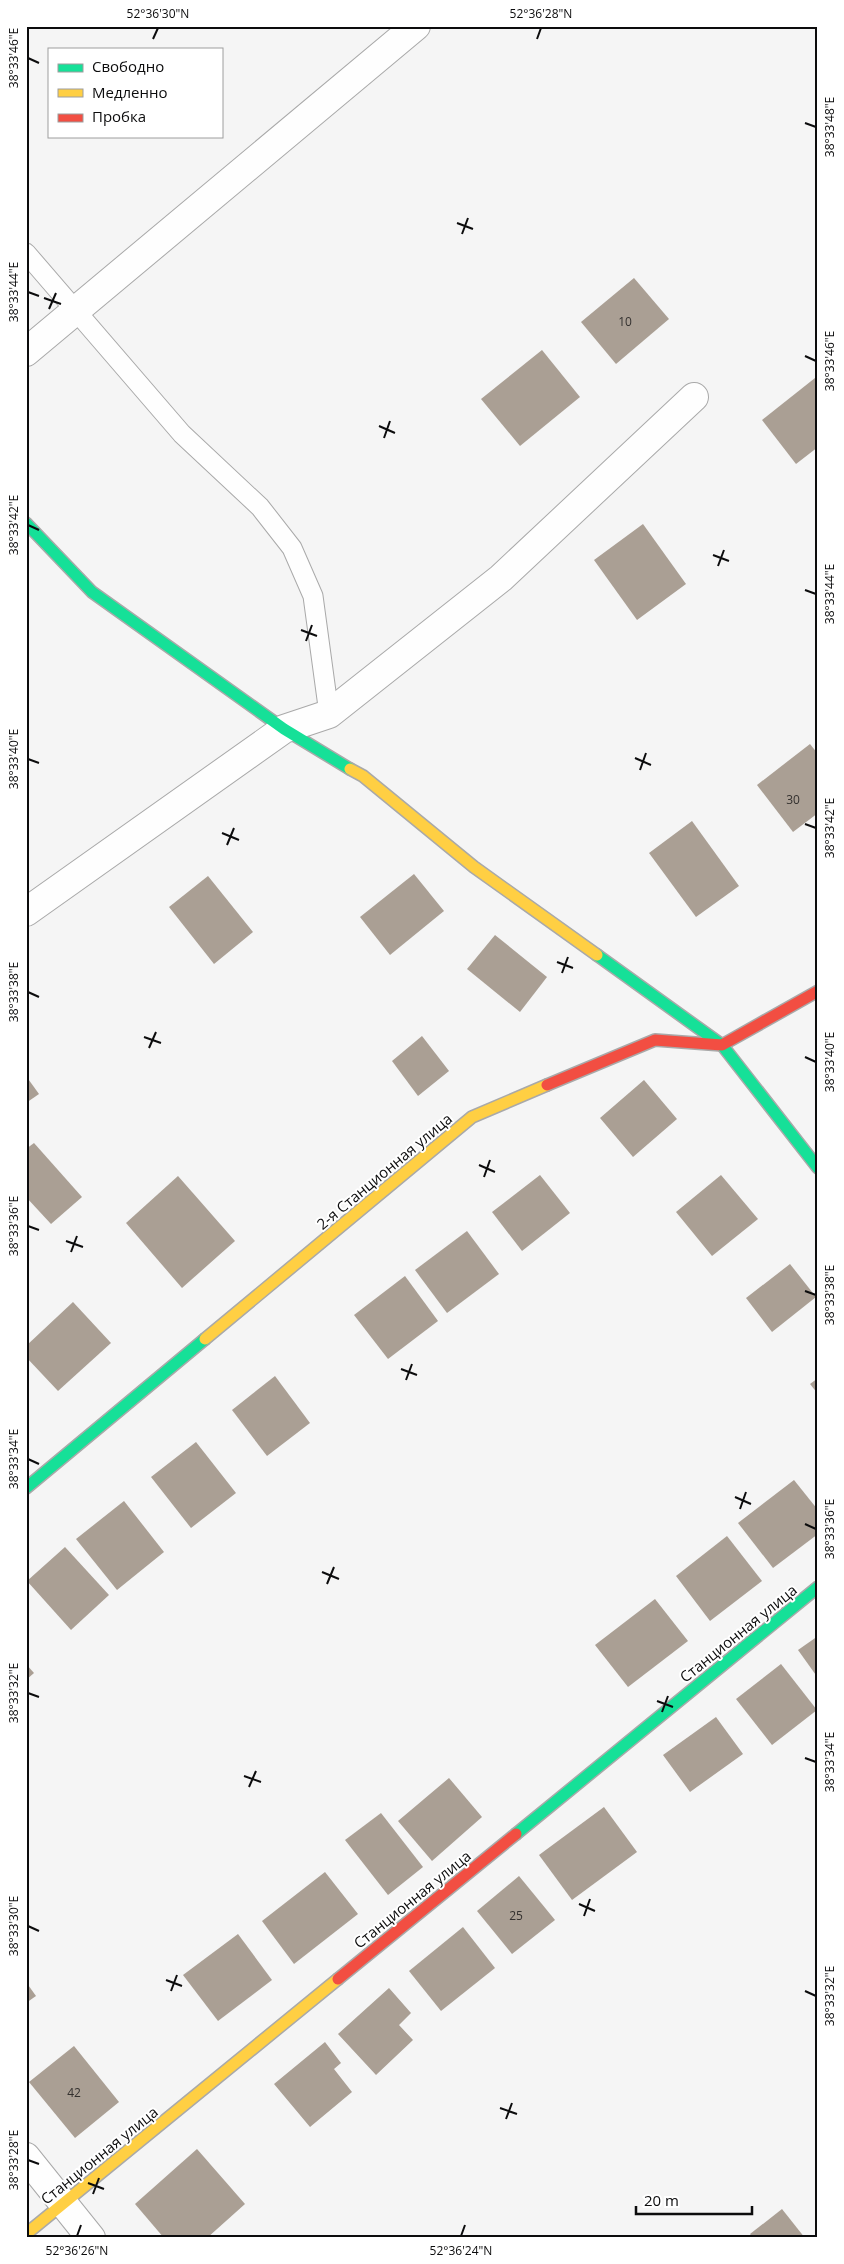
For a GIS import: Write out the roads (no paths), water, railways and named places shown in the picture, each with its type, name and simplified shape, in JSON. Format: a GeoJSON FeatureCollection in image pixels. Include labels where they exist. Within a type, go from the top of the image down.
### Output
{"type":"FeatureCollection","features":[{"type":"Feature","properties":{"kind":"street"},"geometry":{"type":"LineString","coordinates":[[26,352],[416,26]]}},
{"type":"Feature","properties":{"kind":"street"},"geometry":{"type":"LineString","coordinates":[[26,912],[284,729],[329,714],[501,578],[694,397]]}},
{"type":"Feature","properties":{"kind":"street"},"geometry":{"type":"LineString","coordinates":[[26,523],[92,592],[284,729],[363,776],[474,867],[722,1046],[818,1168]]}},
{"type":"Feature","properties":{"kind":"street"},"geometry":{"type":"LineString","coordinates":[[722,1046],[818,991]]}},
{"type":"Feature","properties":{"kind":"street","name":"2-я Станционная улица"},"geometry":{"type":"LineString","coordinates":[[26,1488],[472,1116],[655,1040],[722,1046]]}},
{"type":"Feature","properties":{"kind":"street","name":"Станционная улица"},"geometry":{"type":"LineString","coordinates":[[26,2234],[818,1587]]}},
{"type":"Feature","properties":{"kind":"street"},"geometry":{"type":"LineString","coordinates":[[26,2157],[91,2238]]}},
{"type":"Feature","properties":{"kind":"lane"},"geometry":{"type":"LineString","coordinates":[[26,253],[182,434],[260,507],[292,548],[313,596],[329,714]]}}]}
